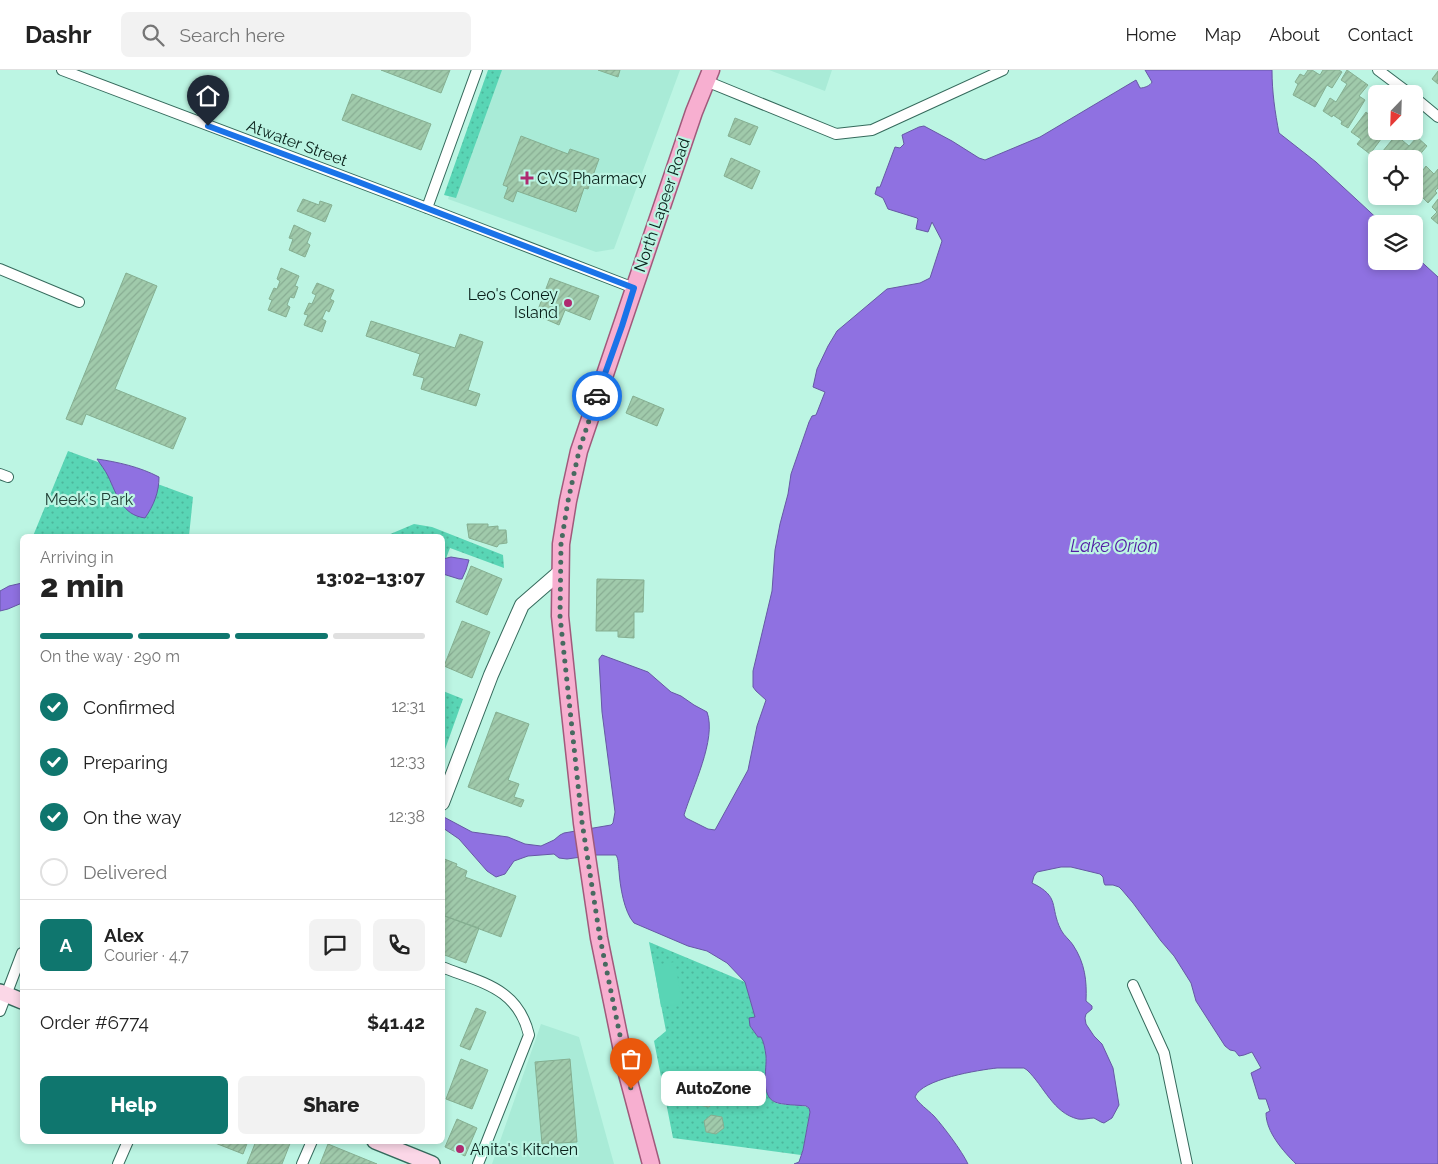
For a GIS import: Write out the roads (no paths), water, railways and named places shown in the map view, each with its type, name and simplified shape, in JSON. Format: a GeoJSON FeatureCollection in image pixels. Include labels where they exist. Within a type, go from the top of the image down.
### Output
{"type":"FeatureCollection","features":[{"type":"Feature","properties":{"kind":"main road","name":"North Lapeer Road"},"geometry":{"type":"LineString","coordinates":[[651,1164],[626,1070],[600,938],[582,822],[560,616],[561,544],[579,451],[694,112],[708,76]]}},
{"type":"Feature","properties":{"kind":"main road"},"geometry":{"type":"LineString","coordinates":[[3,993],[20,1000]]}},
{"type":"Feature","properties":{"kind":"main road"},"geometry":{"type":"LineString","coordinates":[[382,1144],[432,1164]]}},
{"type":"Feature","properties":{"kind":"street","name":"Atwater Street"},"geometry":{"type":"LineString","coordinates":[[62,70],[634,288]]}},
{"type":"Feature","properties":{"kind":"street"},"geometry":{"type":"LineString","coordinates":[[426,208],[477,70]]}},
{"type":"Feature","properties":{"kind":"street"},"geometry":{"type":"LineString","coordinates":[[708,76],[836,134],[872,130],[1003,70]]}},
{"type":"Feature","properties":{"kind":"street"},"geometry":{"type":"LineString","coordinates":[[1378,70],[1398,85]]}},
{"type":"Feature","properties":{"kind":"street"},"geometry":{"type":"LineString","coordinates":[[1423,104],[1438,117]]}},
{"type":"Feature","properties":{"kind":"street"},"geometry":{"type":"LineString","coordinates":[[0,268],[79,302]]}},
{"type":"Feature","properties":{"kind":"street"},"geometry":{"type":"LineString","coordinates":[[445,797],[490,675],[522,605],[560,572]]}},
{"type":"Feature","properties":{"kind":"street"},"geometry":{"type":"LineString","coordinates":[[0,1012],[3,993],[20,957]]}},
{"type":"Feature","properties":{"kind":"street"},"geometry":{"type":"LineString","coordinates":[[445,968],[496,989],[508,996],[518,1008],[526,1023],[529,1035],[478,1164]]}},
{"type":"Feature","properties":{"kind":"street"},"geometry":{"type":"LineString","coordinates":[[1133,985],[1164,1053],[1187,1164]]}},
{"type":"Feature","properties":{"kind":"street"},"geometry":{"type":"LineString","coordinates":[[118,1164],[127,1144]]}},
{"type":"Feature","properties":{"kind":"street"},"geometry":{"type":"LineString","coordinates":[[302,1164],[311,1144]]}},
{"type":"Feature","properties":{"kind":"water","name":"Lake Orion"},"geometry":{"type":"Polygon","coordinates":[[[1145,70],[1272,70],[1274,102],[1279,133],[1316,162],[1373,215],[1368,215],[1368,270],[1423,270],[1423,263],[1438,277],[1438,1164],[1296,1164],[1281,1147],[1269,1127],[1266,1113],[1270,1111],[1266,1099],[1259,1099],[1251,1073],[1261,1068],[1252,1052],[1239,1056],[1235,1051],[1225,1046],[1196,1001],[1191,983],[1174,956],[1119,887],[1105,885],[1100,874],[1071,867],[1061,867],[1037,872],[1032,883],[1041,888],[1051,898],[1057,922],[1073,945],[1083,965],[1086,1001],[1092,1006],[1092,1009],[1086,1014],[1086,1024],[1102,1044],[1113,1068],[1119,1105],[1112,1118],[1104,1123],[1094,1118],[1080,1119],[1069,1116],[1055,1105],[1033,1076],[1024,1068],[989,1069],[939,1080],[928,1085],[915,1097],[942,1126],[968,1164],[794,1164],[799,1162],[803,1150],[810,1112],[809,1108],[775,1102],[767,1094],[765,1048],[761,1037],[758,1037],[750,1026],[749,1018],[755,1017],[745,982],[727,963],[707,951],[688,946],[634,923],[623,899],[616,855],[596,855],[567,859],[559,858],[554,854],[528,856],[514,861],[505,874],[496,877],[487,871],[459,839],[445,829],[445,818],[472,832],[508,837],[525,844],[541,846],[564,833],[611,825],[613,823],[615,812],[602,712],[599,659],[602,655],[648,672],[671,692],[707,712],[709,736],[702,764],[684,815],[686,818],[708,829],[715,830],[748,770],[757,726],[766,700],[753,687],[753,671],[772,591],[775,550],[791,474],[809,422],[812,416],[816,415],[825,392],[813,387],[817,369],[837,331],[887,289],[920,283],[930,278],[942,241],[932,222],[928,232],[916,229],[917,218],[888,209],[883,198],[875,194],[877,187],[880,187],[895,147],[900,148],[904,144],[902,135],[924,126],[985,160],[1040,137],[1136,80],[1140,88],[1148,86],[1152,82],[1145,70]]]}},
{"type":"Feature","properties":{"kind":"water"},"geometry":{"type":"Polygon","coordinates":[[[97,459],[129,465],[159,477],[155,498],[145,518],[131,513],[121,503],[107,474],[97,459]]]}},
{"type":"Feature","properties":{"kind":"water"},"geometry":{"type":"Polygon","coordinates":[[[451,557],[469,560],[462,579],[445,575],[445,558],[451,557]]]}},
{"type":"Feature","properties":{"kind":"water"},"geometry":{"type":"Polygon","coordinates":[[[20,583],[20,604],[0,611],[0,591],[9,586],[20,583]]]}},
{"type":"Feature","properties":{"kind":"place","name":"CVS Pharmacy"},"geometry":{"type":"Point","coordinates":[527,178]}},
{"type":"Feature","properties":{"kind":"place","name":"Leo's Coney Island"},"geometry":{"type":"Point","coordinates":[568,303]}},
{"type":"Feature","properties":{"kind":"place","name":"AutoZone"},"geometry":{"type":"Point","coordinates":[631,1089]}},
{"type":"Feature","properties":{"kind":"place","name":"Anita's Kitchen"},"geometry":{"type":"Point","coordinates":[460,1149]}},
{"type":"Feature","properties":{"kind":"park label","name":"Meek's Park"},"geometry":{"type":"Point","coordinates":[89,499]}}]}
